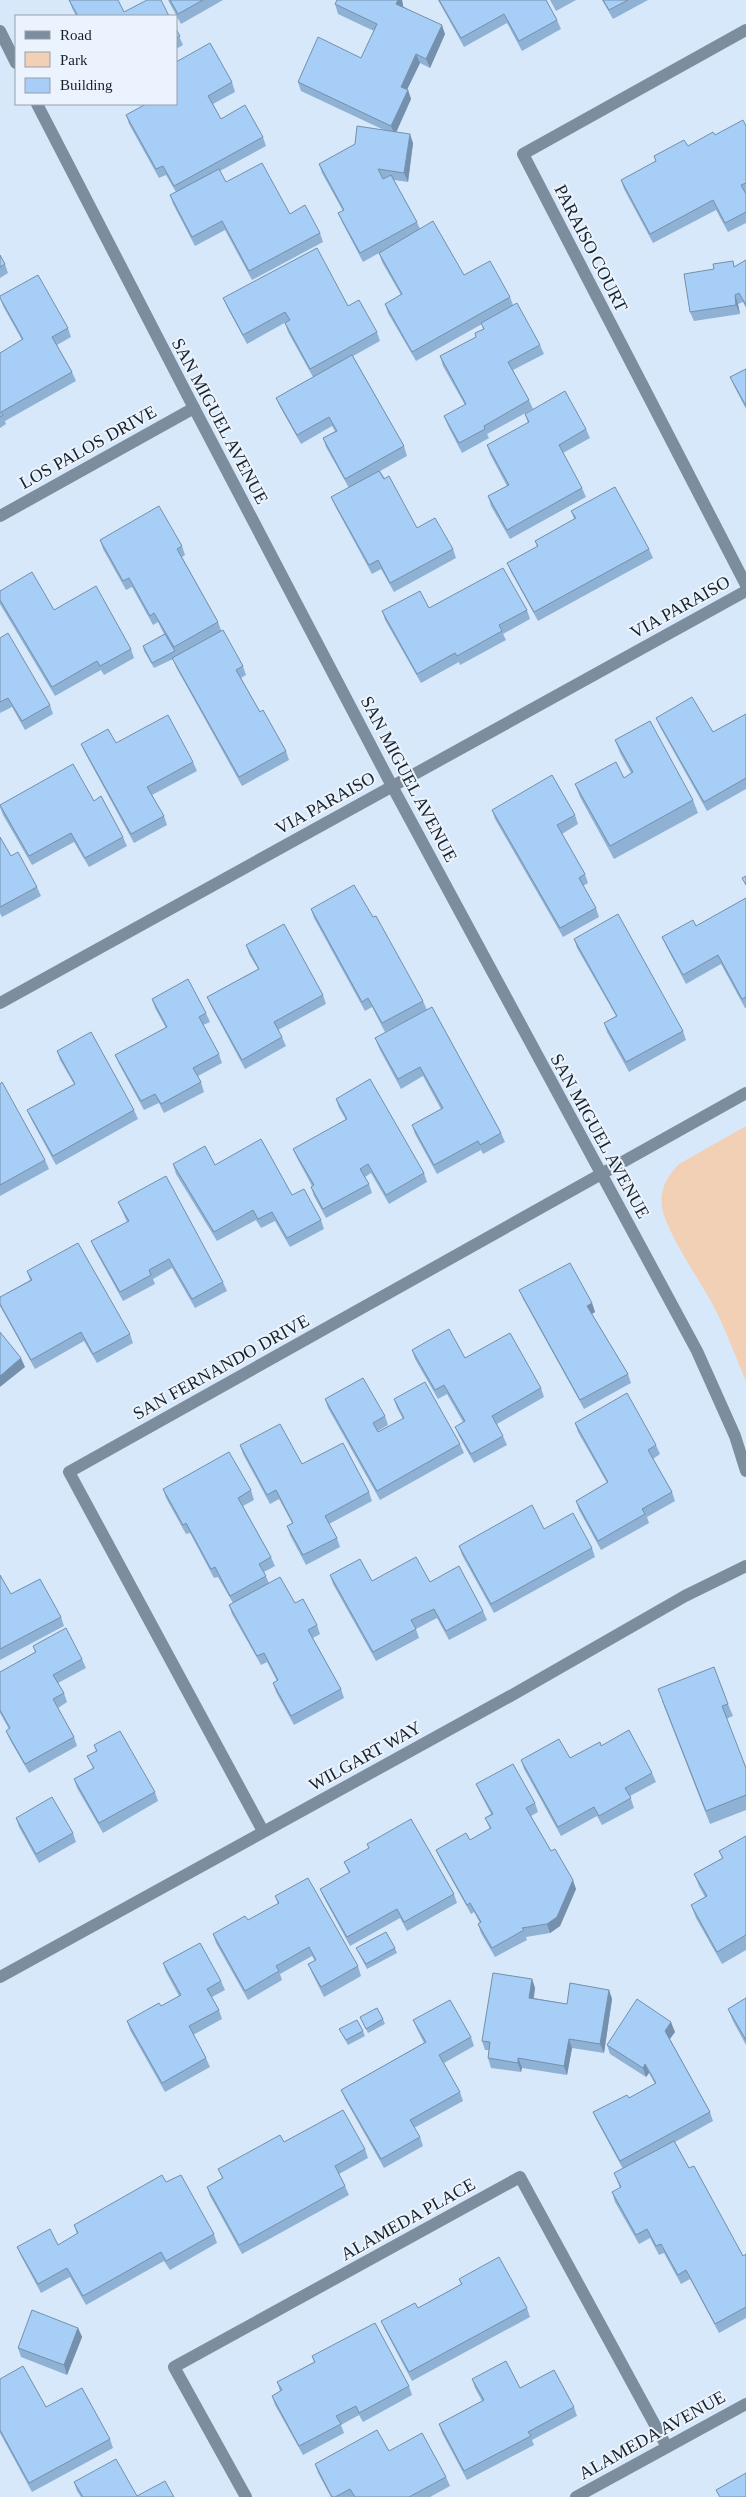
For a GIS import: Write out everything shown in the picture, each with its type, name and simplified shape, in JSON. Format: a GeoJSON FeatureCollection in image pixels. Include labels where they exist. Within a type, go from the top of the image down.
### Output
{"type":"FeatureCollection","features":[{"type":"Feature","properties":{"kind":"street","name":"PARAISO COURT"},"geometry":{"type":"LineString","coordinates":[[746,30],[523,154],[746,584]]}},
{"type":"Feature","properties":{"kind":"street"},"geometry":{"type":"LineString","coordinates":[[0,31],[15,61]]}},
{"type":"Feature","properties":{"kind":"street","name":"SAN MIGUEL AVENUE"},"geometry":{"type":"LineString","coordinates":[[38,105],[392,786],[697,1351],[735,1436],[746,1471]]}},
{"type":"Feature","properties":{"kind":"street","name":"LOS PALOS DRIVE"},"geometry":{"type":"LineString","coordinates":[[0,516],[194,408]]}},
{"type":"Feature","properties":{"kind":"street","name":"VIA PARAISO"},"geometry":{"type":"LineString","coordinates":[[0,1003],[746,591]]}},
{"type":"Feature","properties":{"kind":"street","name":"SAN FERNANDO DRIVE"},"geometry":{"type":"LineString","coordinates":[[264,1831],[69,1472],[601,1176],[746,1093]]}},
{"type":"Feature","properties":{"kind":"street","name":"WILGART WAY"},"geometry":{"type":"LineString","coordinates":[[0,1977],[522,1690],[677,1601],[746,1566]]}},
{"type":"Feature","properties":{"kind":"street","name":"ALAMEDA PLACE"},"geometry":{"type":"LineString","coordinates":[[246,2497],[174,2367],[520,2177],[667,2447]]}},
{"type":"Feature","properties":{"kind":"street","name":"ALAMEDA AVENUE"},"geometry":{"type":"LineString","coordinates":[[576,2497],[746,2404]]}},
{"type":"Feature","properties":{"kind":"green space"},"geometry":{"type":"Polygon","coordinates":[[[746,1126],[746,1381],[712,1303],[670,1230],[661,1201],[665,1184],[679,1164],[746,1126]]]}},
{"type":"Feature","properties":{"kind":"building"},"geometry":{"type":"Polygon","coordinates":[[[69,0],[118,0],[124,12],[147,0],[161,0],[168,15],[77,15],[69,0]]]}},
{"type":"Feature","properties":{"kind":"building"},"geometry":{"type":"Polygon","coordinates":[[[170,0],[203,0],[178,14],[170,0]]]}},
{"type":"Feature","properties":{"kind":"building"},"geometry":{"type":"Polygon","coordinates":[[[337,0],[398,0],[396,4],[442,25],[426,59],[416,54],[401,87],[408,90],[391,126],[298,82],[318,37],[361,58],[377,24],[335,4],[337,0]]]}},
{"type":"Feature","properties":{"kind":"building"},"geometry":{"type":"Polygon","coordinates":[[[439,0],[546,0],[557,20],[519,41],[504,14],[461,38],[439,0]]]}},
{"type":"Feature","properties":{"kind":"building"},"geometry":{"type":"Polygon","coordinates":[[[603,0],[628,0],[609,10],[603,0]]]}},
{"type":"Feature","properties":{"kind":"building"},"geometry":{"type":"Polygon","coordinates":[[[210,43],[232,82],[208,96],[221,119],[245,105],[263,137],[174,186],[163,166],[156,169],[126,115],[144,105],[178,105],[178,61],[210,43]]]}},
{"type":"Feature","properties":{"kind":"building"},"geometry":{"type":"Polygon","coordinates":[[[743,120],[746,126],[746,183],[741,185],[746,194],[746,212],[725,223],[713,200],[650,234],[621,180],[656,161],[654,156],[684,140],[688,146],[713,132],[715,135],[743,120]]]}},
{"type":"Feature","properties":{"kind":"building"},"geometry":{"type":"Polygon","coordinates":[[[357,126],[410,134],[404,173],[378,169],[383,179],[391,175],[417,222],[360,253],[338,213],[344,210],[319,164],[355,144],[357,126]]]}},
{"type":"Feature","properties":{"kind":"building"},"geometry":{"type":"Polygon","coordinates":[[[262,163],[290,214],[305,205],[320,233],[249,271],[222,221],[192,237],[170,195],[219,169],[226,182],[262,163]]]}},
{"type":"Feature","properties":{"kind":"building"},"geometry":{"type":"Polygon","coordinates":[[[433,221],[464,275],[490,261],[510,297],[412,352],[385,304],[402,294],[379,253],[433,221]]]}},
{"type":"Feature","properties":{"kind":"building"},"geometry":{"type":"Polygon","coordinates":[[[317,248],[348,306],[359,300],[377,332],[310,369],[285,323],[290,320],[285,312],[243,335],[223,298],[317,248]]]}},
{"type":"Feature","properties":{"kind":"building"},"geometry":{"type":"Polygon","coordinates":[[[0,255],[5,264],[0,267],[0,255]]]}},
{"type":"Feature","properties":{"kind":"building"},"geometry":{"type":"Polygon","coordinates":[[[746,260],[746,305],[739,293],[735,295],[736,305],[690,312],[684,274],[714,269],[713,264],[733,261],[734,267],[746,260]]]}},
{"type":"Feature","properties":{"kind":"building"},"geometry":{"type":"Polygon","coordinates":[[[38,275],[68,328],[52,337],[72,372],[1,412],[3,415],[0,417],[0,353],[23,339],[0,296],[38,275]]]}},
{"type":"Feature","properties":{"kind":"building"},"geometry":{"type":"Polygon","coordinates":[[[517,303],[540,345],[508,362],[529,400],[484,426],[485,429],[459,443],[444,416],[466,404],[440,356],[476,337],[475,333],[484,329],[481,323],[517,303]]]}},
{"type":"Feature","properties":{"kind":"building"},"geometry":{"type":"Polygon","coordinates":[[[352,355],[404,446],[345,479],[323,438],[337,431],[329,417],[297,435],[276,398],[352,355]]]}},
{"type":"Feature","properties":{"kind":"building"},"geometry":{"type":"Polygon","coordinates":[[[746,369],[746,406],[730,377],[746,369]]]}},
{"type":"Feature","properties":{"kind":"building"},"geometry":{"type":"Polygon","coordinates":[[[565,391],[586,429],[559,445],[582,488],[507,530],[488,496],[509,485],[487,445],[529,422],[525,414],[565,391]]]}},
{"type":"Feature","properties":{"kind":"building"},"geometry":{"type":"Polygon","coordinates":[[[379,471],[384,479],[389,476],[417,528],[435,518],[453,549],[390,583],[378,560],[369,565],[331,497],[379,471]]]}},
{"type":"Feature","properties":{"kind":"building"},"geometry":{"type":"Polygon","coordinates":[[[615,487],[649,549],[534,612],[507,563],[538,546],[535,541],[576,518],[571,511],[615,487]]]}},
{"type":"Feature","properties":{"kind":"building"},"geometry":{"type":"Polygon","coordinates":[[[159,506],[182,546],[177,549],[218,622],[174,647],[154,613],[150,616],[129,578],[123,581],[100,540],[159,506]]]}},
{"type":"Feature","properties":{"kind":"building"},"geometry":{"type":"Polygon","coordinates":[[[503,568],[527,610],[499,625],[502,631],[457,656],[455,653],[417,674],[382,611],[420,591],[429,608],[503,568]]]}},
{"type":"Feature","properties":{"kind":"building"},"geometry":{"type":"Polygon","coordinates":[[[32,572],[54,610],[96,586],[131,649],[100,666],[97,661],[52,687],[0,600],[0,591],[32,572]]]}},
{"type":"Feature","properties":{"kind":"building"},"geometry":{"type":"Polygon","coordinates":[[[223,630],[243,666],[236,670],[260,712],[263,710],[286,751],[239,777],[172,658],[223,630]]]}},
{"type":"Feature","properties":{"kind":"building"},"geometry":{"type":"Polygon","coordinates":[[[8,633],[50,705],[22,721],[8,698],[0,702],[0,638],[8,633]]]}},
{"type":"Feature","properties":{"kind":"building"},"geometry":{"type":"Polygon","coordinates":[[[165,634],[175,651],[152,663],[143,646],[165,634]]]}},
{"type":"Feature","properties":{"kind":"building"},"geometry":{"type":"Polygon","coordinates":[[[692,697],[713,732],[746,714],[746,778],[704,802],[656,718],[692,697]]]}},
{"type":"Feature","properties":{"kind":"building"},"geometry":{"type":"Polygon","coordinates":[[[168,715],[193,762],[147,787],[164,816],[131,834],[81,744],[108,729],[116,743],[168,715]]]}},
{"type":"Feature","properties":{"kind":"building"},"geometry":{"type":"Polygon","coordinates":[[[650,721],[693,800],[610,846],[575,784],[616,762],[624,778],[633,772],[615,740],[650,721]]]}},
{"type":"Feature","properties":{"kind":"building"},"geometry":{"type":"Polygon","coordinates":[[[73,764],[94,801],[101,796],[123,837],[85,858],[71,833],[29,856],[0,805],[73,764]]]}},
{"type":"Feature","properties":{"kind":"building"},"geometry":{"type":"Polygon","coordinates":[[[552,775],[575,815],[557,825],[585,874],[579,878],[596,908],[560,928],[492,810],[552,775]]]}},
{"type":"Feature","properties":{"kind":"building"},"geometry":{"type":"Polygon","coordinates":[[[0,837],[11,856],[18,852],[37,887],[0,907],[0,837]]]}},
{"type":"Feature","properties":{"kind":"building"},"geometry":{"type":"Polygon","coordinates":[[[746,876],[746,885],[742,878],[746,876]]]}},
{"type":"Feature","properties":{"kind":"building"},"geometry":{"type":"Polygon","coordinates":[[[354,885],[373,917],[376,916],[423,1001],[382,1023],[368,998],[362,1002],[311,909],[354,885]]]}},
{"type":"Feature","properties":{"kind":"building"},"geometry":{"type":"Polygon","coordinates":[[[746,898],[746,997],[742,999],[718,955],[683,975],[662,937],[693,920],[696,926],[746,898]]]}},
{"type":"Feature","properties":{"kind":"building"},"geometry":{"type":"Polygon","coordinates":[[[618,914],[683,1031],[626,1062],[604,1023],[617,1016],[574,939],[618,914]]]}},
{"type":"Feature","properties":{"kind":"building"},"geometry":{"type":"Polygon","coordinates":[[[284,924],[323,995],[274,1022],[282,1037],[242,1060],[207,997],[259,969],[246,945],[284,924]]]}},
{"type":"Feature","properties":{"kind":"building"},"geometry":{"type":"Polygon","coordinates":[[[188,979],[206,1013],[199,1017],[219,1054],[193,1068],[201,1082],[161,1104],[155,1094],[141,1101],[115,1055],[167,1027],[152,999],[188,979]]]}},
{"type":"Feature","properties":{"kind":"building"},"geometry":{"type":"Polygon","coordinates":[[[432,1007],[501,1133],[480,1145],[478,1141],[434,1165],[412,1125],[443,1108],[420,1067],[398,1079],[375,1038],[432,1007]]]}},
{"type":"Feature","properties":{"kind":"building"},"geometry":{"type":"Polygon","coordinates":[[[91,1032],[134,1110],[53,1156],[27,1110],[75,1084],[57,1051],[91,1032]]]}},
{"type":"Feature","properties":{"kind":"building"},"geometry":{"type":"Polygon","coordinates":[[[370,1079],[424,1173],[386,1195],[368,1164],[360,1169],[369,1184],[323,1209],[311,1187],[314,1185],[293,1149],[347,1119],[336,1099],[370,1079]]]}},
{"type":"Feature","properties":{"kind":"building"},"geometry":{"type":"Polygon","coordinates":[[[2,1082],[45,1160],[0,1185],[0,1084],[2,1082]]]}},
{"type":"Feature","properties":{"kind":"building"},"geometry":{"type":"Polygon","coordinates":[[[261,1139],[292,1195],[304,1189],[321,1220],[287,1238],[272,1212],[258,1219],[253,1210],[214,1232],[173,1164],[205,1146],[215,1165],[261,1139]]]}},
{"type":"Feature","properties":{"kind":"building"},"geometry":{"type":"Polygon","coordinates":[[[166,1176],[223,1282],[192,1299],[169,1259],[149,1270],[151,1275],[120,1292],[91,1241],[129,1221],[118,1202],[166,1176]]]}},
{"type":"Feature","properties":{"kind":"building"},"geometry":{"type":"Polygon","coordinates":[[[78,1243],[130,1334],[93,1354],[81,1332],[31,1360],[0,1304],[0,1297],[32,1280],[27,1271],[78,1243]]]}},
{"type":"Feature","properties":{"kind":"building"},"geometry":{"type":"Polygon","coordinates":[[[570,1263],[592,1303],[587,1306],[628,1374],[580,1400],[519,1290],[570,1263]]]}},
{"type":"Feature","properties":{"kind":"building"},"geometry":{"type":"Polygon","coordinates":[[[449,1329],[465,1358],[510,1333],[541,1388],[492,1416],[503,1436],[471,1454],[455,1427],[465,1421],[444,1385],[435,1390],[412,1350],[449,1329]]]}},
{"type":"Feature","properties":{"kind":"building"},"geometry":{"type":"Polygon","coordinates":[[[0,1332],[21,1358],[0,1376],[0,1332]]]}},
{"type":"Feature","properties":{"kind":"building"},"geometry":{"type":"Polygon","coordinates":[[[363,1378],[385,1416],[373,1423],[378,1432],[404,1418],[394,1399],[425,1382],[460,1444],[377,1491],[325,1399],[363,1378]]]}},
{"type":"Feature","properties":{"kind":"building"},"geometry":{"type":"Polygon","coordinates":[[[627,1393],[656,1445],[648,1450],[672,1492],[642,1509],[645,1514],[598,1541],[576,1501],[608,1482],[575,1423],[627,1393]]]}},
{"type":"Feature","properties":{"kind":"building"},"geometry":{"type":"Polygon","coordinates":[[[280,1424],[302,1464],[343,1443],[369,1492],[325,1516],[337,1538],[303,1555],[287,1526],[293,1523],[276,1490],[267,1495],[240,1445],[280,1424]]]}},
{"type":"Feature","properties":{"kind":"building"},"geometry":{"type":"Polygon","coordinates":[[[229,1452],[251,1490],[238,1498],[271,1557],[259,1564],[266,1576],[230,1596],[215,1567],[211,1569],[186,1523],[183,1525],[163,1489],[229,1452]]]}},
{"type":"Feature","properties":{"kind":"building"},"geometry":{"type":"Polygon","coordinates":[[[532,1505],[544,1529],[573,1513],[592,1548],[491,1604],[459,1546],[532,1505]]]}},
{"type":"Feature","properties":{"kind":"building"},"geometry":{"type":"Polygon","coordinates":[[[416,1557],[430,1582],[459,1566],[483,1611],[446,1631],[434,1609],[411,1620],[416,1629],[373,1652],[330,1575],[360,1559],[372,1581],[416,1557]]]}},
{"type":"Feature","properties":{"kind":"building"},"geometry":{"type":"Polygon","coordinates":[[[0,1575],[11,1594],[40,1579],[61,1617],[0,1649],[0,1575]]]}},
{"type":"Feature","properties":{"kind":"building"},"geometry":{"type":"Polygon","coordinates":[[[280,1577],[295,1603],[303,1599],[317,1625],[308,1630],[341,1689],[291,1716],[273,1683],[278,1680],[264,1653],[257,1656],[229,1605],[280,1577]]]}},
{"type":"Feature","properties":{"kind":"building"},"geometry":{"type":"Polygon","coordinates":[[[66,1628],[82,1659],[53,1675],[64,1693],[53,1699],[74,1737],[25,1764],[6,1731],[10,1728],[0,1710],[0,1672],[36,1652],[33,1646],[66,1628]]]}},
{"type":"Feature","properties":{"kind":"building"},"geometry":{"type":"Polygon","coordinates":[[[714,1667],[728,1704],[722,1706],[746,1768],[746,1795],[706,1811],[658,1689],[714,1667]]]}},
{"type":"Feature","properties":{"kind":"building"},"geometry":{"type":"Polygon","coordinates":[[[629,1730],[652,1773],[625,1788],[631,1798],[599,1816],[594,1807],[558,1827],[521,1760],[559,1739],[570,1758],[600,1742],[601,1746],[629,1730]]]}},
{"type":"Feature","properties":{"kind":"building"},"geometry":{"type":"Polygon","coordinates":[[[120,1731],[155,1792],[99,1823],[74,1779],[94,1768],[87,1756],[97,1751],[94,1745],[120,1731]]]}},
{"type":"Feature","properties":{"kind":"building"},"geometry":{"type":"Polygon","coordinates":[[[513,1764],[535,1803],[526,1808],[551,1851],[555,1849],[573,1880],[557,1917],[547,1924],[522,1928],[524,1930],[492,1948],[478,1924],[481,1922],[470,1903],[467,1905],[436,1850],[466,1833],[470,1840],[491,1828],[485,1818],[493,1814],[476,1784],[513,1764]]]}},
{"type":"Feature","properties":{"kind":"building"},"geometry":{"type":"Polygon","coordinates":[[[52,1797],[73,1833],[36,1854],[16,1818],[52,1797]]]}},
{"type":"Feature","properties":{"kind":"building"},"geometry":{"type":"Polygon","coordinates":[[[411,1819],[454,1894],[404,1922],[397,1909],[347,1937],[320,1889],[350,1872],[344,1862],[369,1848],[367,1844],[411,1819]]]}},
{"type":"Feature","properties":{"kind":"building"},"geometry":{"type":"Polygon","coordinates":[[[746,1836],[746,1935],[717,1952],[691,1905],[707,1896],[694,1874],[723,1858],[719,1851],[746,1836]]]}},
{"type":"Feature","properties":{"kind":"building"},"geometry":{"type":"Polygon","coordinates":[[[308,1878],[358,1966],[321,1987],[308,1964],[316,1960],[309,1947],[276,1966],[279,1971],[245,1991],[213,1934],[245,1916],[248,1920],[279,1903],[275,1896],[308,1878]]]}},
{"type":"Feature","properties":{"kind":"building"},"geometry":{"type":"Polygon","coordinates":[[[386,1932],[395,1948],[366,1964],[356,1948],[386,1932]]]}},
{"type":"Feature","properties":{"kind":"building"},"geometry":{"type":"Polygon","coordinates":[[[200,1943],[221,1981],[207,1989],[219,2010],[189,2026],[206,2058],[162,2083],[127,2021],[159,2003],[161,2006],[181,1995],[163,1963],[200,1943]]]}},
{"type":"Feature","properties":{"kind":"building"},"geometry":{"type":"Polygon","coordinates":[[[493,1973],[532,1979],[529,1998],[567,2004],[570,1983],[609,1990],[600,2044],[569,2039],[564,2066],[518,2058],[518,2063],[488,2058],[490,2042],[482,2041],[493,1973]]]}},
{"type":"Feature","properties":{"kind":"building"},"geometry":{"type":"Polygon","coordinates":[[[746,1998],[746,2040],[728,2009],[746,1998]]]}},
{"type":"Feature","properties":{"kind":"building"},"geometry":{"type":"Polygon","coordinates":[[[637,1999],[671,2022],[665,2031],[710,2112],[620,2161],[593,2112],[627,2095],[629,2098],[656,2083],[645,2064],[643,2068],[607,2045],[637,1999]]]}},
{"type":"Feature","properties":{"kind":"building"},"geometry":{"type":"Polygon","coordinates":[[[450,2000],[471,2037],[439,2055],[460,2092],[410,2120],[420,2137],[381,2159],[341,2090],[426,2042],[413,2020],[450,2000]]]}},
{"type":"Feature","properties":{"kind":"building"},"geometry":{"type":"Polygon","coordinates":[[[377,2008],[383,2019],[366,2029],[360,2017],[377,2008]]]}},
{"type":"Feature","properties":{"kind":"building"},"geometry":{"type":"Polygon","coordinates":[[[357,2020],[363,2031],[346,2040],[339,2029],[357,2020]]]}},
{"type":"Feature","properties":{"kind":"building"},"geometry":{"type":"Polygon","coordinates":[[[343,2110],[365,2149],[335,2166],[345,2186],[239,2245],[207,2187],[223,2178],[218,2169],[280,2135],[284,2142],[343,2110]]]}},
{"type":"Feature","properties":{"kind":"building"},"geometry":{"type":"Polygon","coordinates":[[[674,2141],[689,2168],[694,2166],[743,2256],[746,2254],[746,2307],[715,2324],[686,2270],[678,2275],[661,2244],[656,2246],[647,2229],[636,2235],[612,2192],[621,2187],[614,2173],[674,2141]]]}},
{"type":"Feature","properties":{"kind":"building"},"geometry":{"type":"Polygon","coordinates":[[[162,2175],[166,2182],[181,2175],[214,2234],[166,2261],[161,2252],[83,2296],[67,2268],[38,2284],[17,2247],[50,2229],[58,2245],[78,2233],[74,2225],[162,2175]]]}},
{"type":"Feature","properties":{"kind":"building"},"geometry":{"type":"Polygon","coordinates":[[[499,2257],[527,2308],[409,2372],[381,2321],[415,2303],[418,2308],[462,2284],[459,2279],[499,2257]]]}},
{"type":"Feature","properties":{"kind":"building"},"geometry":{"type":"Polygon","coordinates":[[[32,2310],[78,2328],[64,2365],[18,2348],[32,2310]]]}},
{"type":"Feature","properties":{"kind":"building"},"geometry":{"type":"Polygon","coordinates":[[[375,2323],[409,2386],[359,2413],[356,2406],[336,2416],[341,2424],[299,2446],[272,2396],[282,2390],[277,2382],[315,2362],[312,2356],[375,2323]]]}},
{"type":"Feature","properties":{"kind":"building"},"geometry":{"type":"Polygon","coordinates":[[[506,2361],[520,2388],[554,2370],[574,2407],[528,2432],[531,2436],[464,2471],[439,2424],[484,2400],[472,2379],[506,2361]]]}},
{"type":"Feature","properties":{"kind":"building"},"geometry":{"type":"Polygon","coordinates":[[[23,2366],[46,2407],[82,2388],[110,2439],[29,2483],[0,2430],[0,2379],[23,2366]]]}},
{"type":"Feature","properties":{"kind":"building"},"geometry":{"type":"Polygon","coordinates":[[[377,2430],[389,2451],[422,2433],[446,2477],[409,2497],[355,2497],[350,2489],[332,2497],[315,2464],[377,2430]]]}},
{"type":"Feature","properties":{"kind":"building"},"geometry":{"type":"Polygon","coordinates":[[[116,2459],[137,2496],[165,2481],[174,2497],[83,2497],[74,2482],[116,2459]]]}},
{"type":"Feature","properties":{"kind":"building"},"geometry":{"type":"Polygon","coordinates":[[[746,2473],[746,2497],[720,2497],[716,2490],[746,2473]]]}}]}
